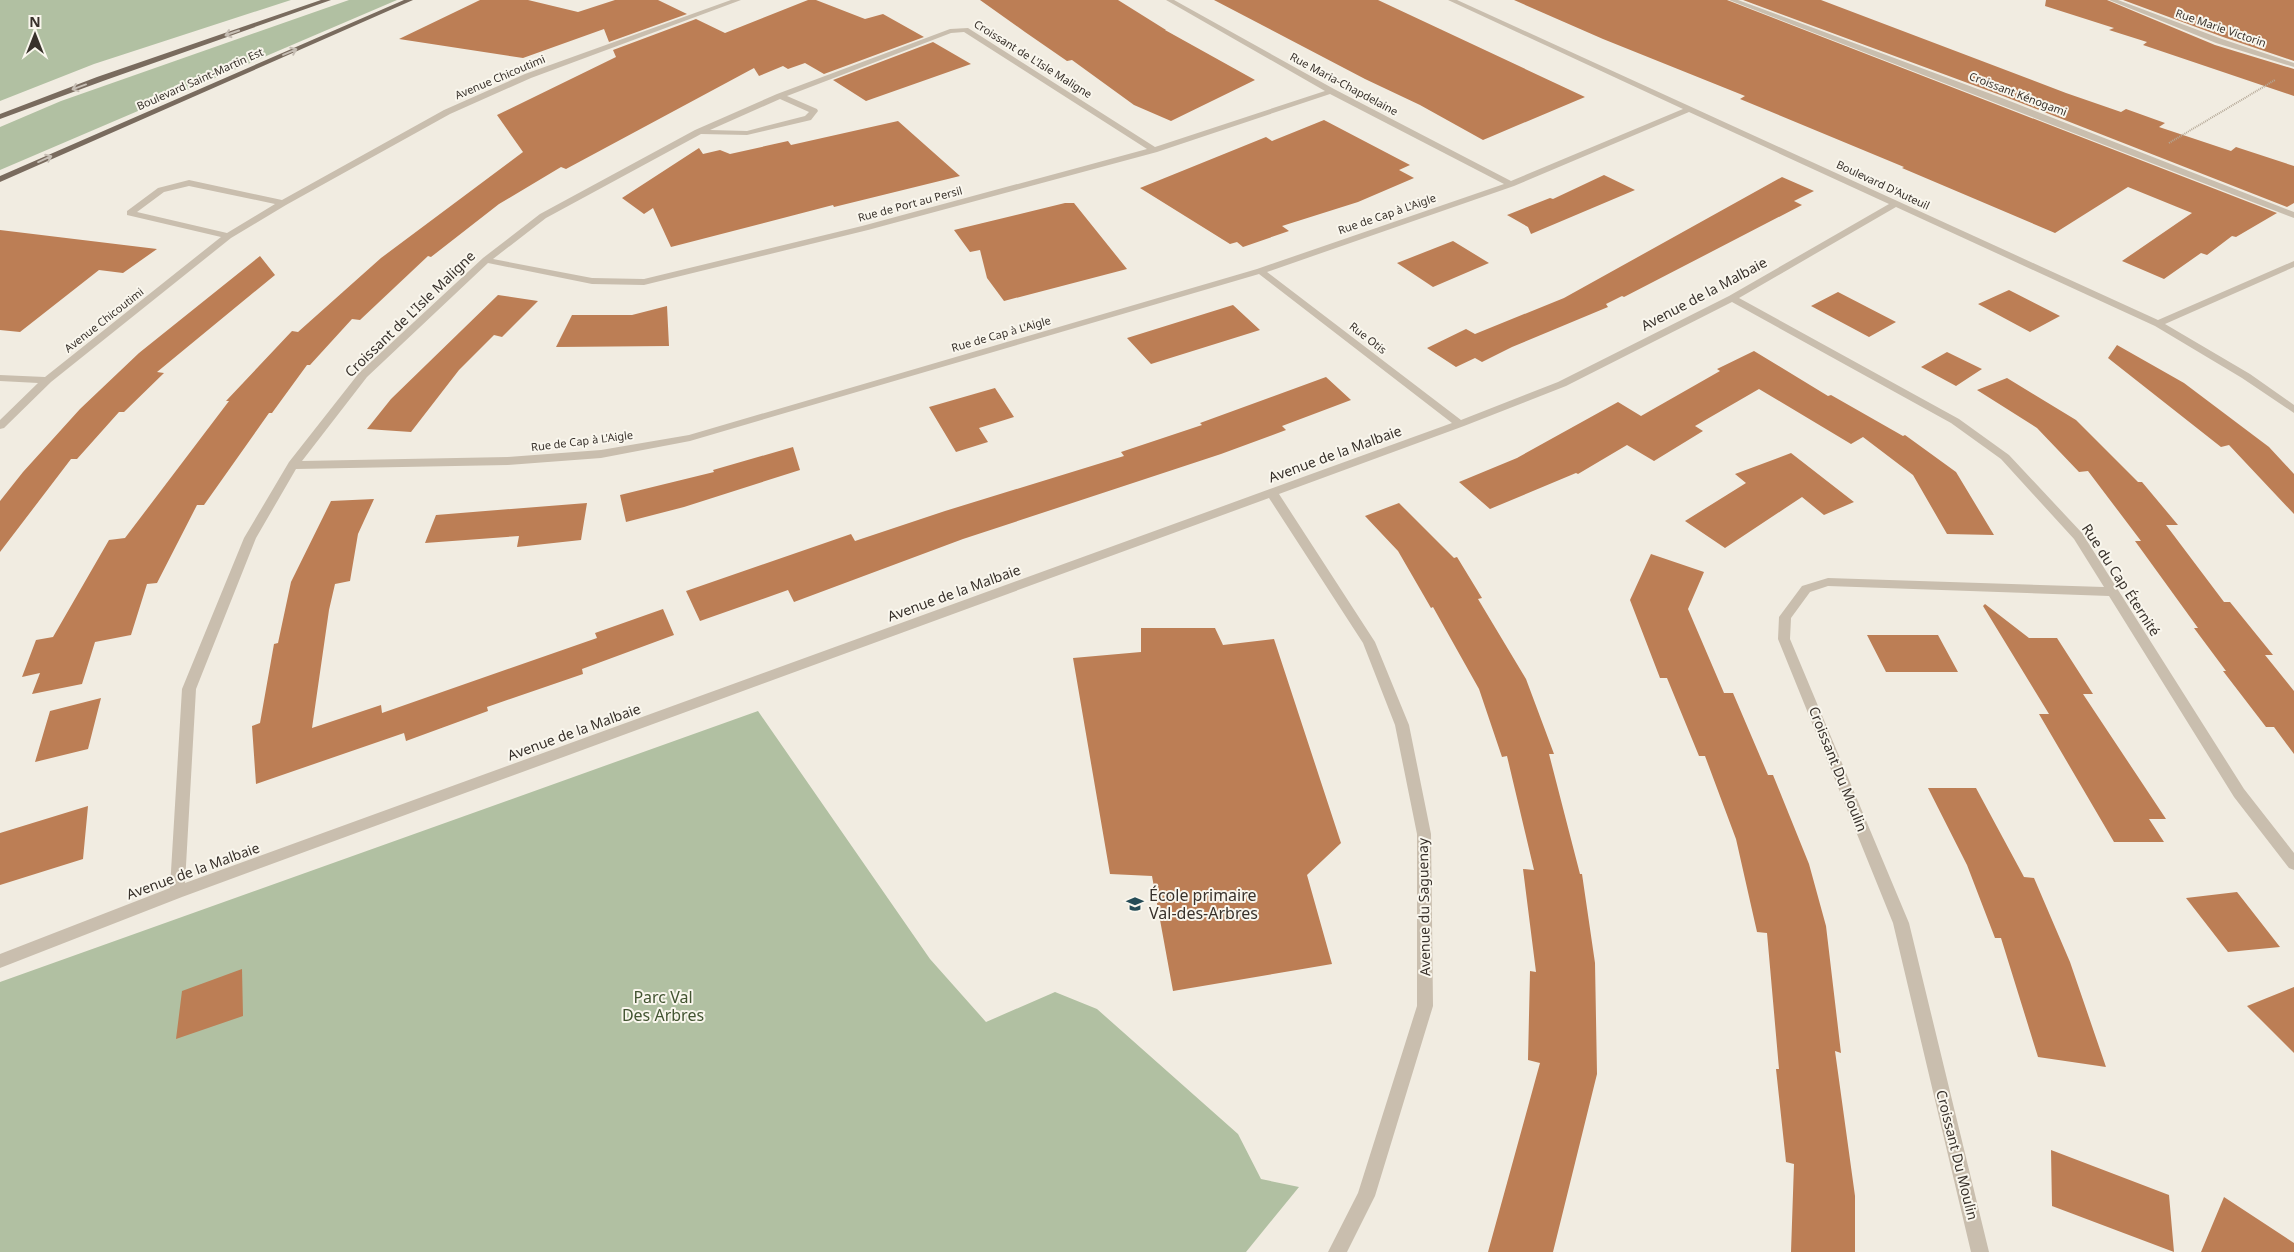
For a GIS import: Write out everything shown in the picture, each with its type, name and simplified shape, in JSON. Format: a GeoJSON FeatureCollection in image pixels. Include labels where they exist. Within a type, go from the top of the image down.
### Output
{"type":"FeatureCollection","features":[{"type":"Feature","properties":{"kind":"main road","name":"Boulevard Saint-Martin Est"},"geometry":{"type":"LineString","coordinates":[[0,117],[100,79],[328,0]]}},
{"type":"Feature","properties":{"kind":"main road","name":"Boulevard Saint-Martin Est"},"geometry":{"type":"LineString","coordinates":[[0,179],[410,0]]}},
{"type":"Feature","properties":{"kind":"street","name":"Avenue Chicoutimi"},"geometry":{"type":"LineString","coordinates":[[0,426],[47,380],[228,236],[283,203],[447,112],[546,70],[738,0]]}},
{"type":"Feature","properties":{"kind":"street","name":"Rue Maria-Chapdelaine"},"geometry":{"type":"LineString","coordinates":[[1169,0],[1331,90],[1511,184]]}},
{"type":"Feature","properties":{"kind":"street","name":"Boulevard D'Auteuil"},"geometry":{"type":"LineString","coordinates":[[1451,0],[2158,324],[2246,376],[2294,410]]}},
{"type":"Feature","properties":{"kind":"street","name":"Croissant Kénogami"},"geometry":{"type":"LineString","coordinates":[[1732,0],[1999,100],[2294,215]]}},
{"type":"Feature","properties":{"kind":"street","name":"Rue Marie Victorin"},"geometry":{"type":"LineString","coordinates":[[2112,0],[2220,41],[2294,65]]}},
{"type":"Feature","properties":{"kind":"street","name":"Croissant de L'Isle Maligne"},"geometry":{"type":"LineString","coordinates":[[177,892],[189,689],[250,538],[294,465],[363,374],[486,260],[543,216],[698,132],[780,96],[950,31],[965,30],[1154,150]]}},
{"type":"Feature","properties":{"kind":"street","name":"Rue de Port au Persil"},"geometry":{"type":"LineString","coordinates":[[486,260],[592,281],[644,282],[865,228],[1154,150],[1331,90]]}},
{"type":"Feature","properties":{"kind":"street","name":"Croissant de L'Isle Maligne"},"geometry":{"type":"LineString","coordinates":[[698,132],[747,133],[808,118],[814,111],[780,96]]}},
{"type":"Feature","properties":{"kind":"street","name":"Rue de Cap à L'Aigle"},"geometry":{"type":"LineString","coordinates":[[294,465],[508,461],[600,454],[690,438],[1260,271],[1511,184],[1690,109]]}},
{"type":"Feature","properties":{"kind":"street"},"geometry":{"type":"LineString","coordinates":[[228,236],[130,213],[161,190],[189,183],[283,203]]}},
{"type":"Feature","properties":{"kind":"street","name":"Avenue de la Malbaie"},"geometry":{"type":"LineString","coordinates":[[0,961],[177,892],[1272,493],[1460,424],[1562,384],[1732,298],[1896,204]]}},
{"type":"Feature","properties":{"kind":"street"},"geometry":{"type":"LineString","coordinates":[[2158,324],[2294,264]]}},
{"type":"Feature","properties":{"kind":"street","name":"Rue Otis"},"geometry":{"type":"LineString","coordinates":[[1260,271],[1460,424]]}},
{"type":"Feature","properties":{"kind":"street","name":"Rue du Cap Éternité"},"geometry":{"type":"LineString","coordinates":[[1732,298],[1955,421],[2005,457],[2078,536],[2239,793],[2294,864]]}},
{"type":"Feature","properties":{"kind":"street"},"geometry":{"type":"LineString","coordinates":[[0,378],[47,380]]}},
{"type":"Feature","properties":{"kind":"street","name":"Avenue du Saguenay"},"geometry":{"type":"LineString","coordinates":[[1272,493],[1369,642],[1402,725],[1424,834],[1425,1006],[1366,1196],[1337,1252]]}},
{"type":"Feature","properties":{"kind":"street","name":"Croissant Du Moulin"},"geometry":{"type":"LineString","coordinates":[[1980,1252],[1901,922],[1784,639],[1785,617],[1806,589],[1828,582],[2112,592]]}},
{"type":"Feature","properties":{"kind":"path"},"geometry":{"type":"LineString","coordinates":[[2164,146],[2280,77]]}},
{"type":"Feature","properties":{"kind":"green space"},"geometry":{"type":"Polygon","coordinates":[[[0,0],[291,0],[94,64],[0,101],[0,0]]]}},
{"type":"Feature","properties":{"kind":"green space"},"geometry":{"type":"Polygon","coordinates":[[[349,0],[397,0],[0,170],[0,127],[61,101],[349,0]]]}},
{"type":"Feature","properties":{"kind":"green space","name":"Parc Val Des Arbres"},"geometry":{"type":"Polygon","coordinates":[[[758,711],[930,959],[986,1022],[1055,992],[1097,1009],[1238,1134],[1261,1179],[1299,1187],[1246,1252],[0,1252],[0,982],[758,711]]]}},
{"type":"Feature","properties":{"kind":"building"},"geometry":{"type":"Polygon","coordinates":[[[480,0],[528,0],[578,12],[615,0],[658,0],[687,14],[609,42],[604,29],[523,58],[399,39],[480,0]]]}},
{"type":"Feature","properties":{"kind":"building"},"geometry":{"type":"Polygon","coordinates":[[[808,0],[816,0],[865,19],[883,14],[924,37],[824,74],[805,63],[788,69],[783,66],[759,76],[754,68],[566,169],[561,167],[499,204],[431,257],[428,256],[360,320],[352,319],[310,365],[307,365],[272,413],[269,413],[204,505],[197,505],[157,583],[147,584],[131,635],[95,642],[82,684],[32,694],[40,673],[22,677],[36,640],[53,637],[109,540],[125,538],[229,401],[226,401],[292,331],[298,332],[381,258],[523,152],[497,115],[616,57],[613,50],[696,19],[725,33],[808,0]]]}},
{"type":"Feature","properties":{"kind":"building"},"geometry":{"type":"Polygon","coordinates":[[[980,0],[1118,0],[1165,30],[1255,80],[1171,121],[1134,105],[1072,60],[1067,61],[980,0]]]}},
{"type":"Feature","properties":{"kind":"building"},"geometry":{"type":"Polygon","coordinates":[[[1214,0],[1378,0],[1585,97],[1483,140],[1420,105],[1365,79],[1214,0]]]}},
{"type":"Feature","properties":{"kind":"building"},"geometry":{"type":"Polygon","coordinates":[[[1514,0],[1727,0],[2277,213],[2236,237],[2232,236],[2207,255],[2201,253],[2164,279],[2122,261],[2192,213],[2128,187],[2055,233],[1902,168],[1904,167],[1740,99],[1745,96],[1603,39],[1514,0]]]}},
{"type":"Feature","properties":{"kind":"building"},"geometry":{"type":"Polygon","coordinates":[[[1743,0],[1821,0],[2066,93],[2121,112],[2126,109],[2165,123],[2159,127],[2231,151],[2236,147],[2294,166],[2294,203],[2287,207],[2003,96],[1743,0]]]}},
{"type":"Feature","properties":{"kind":"building"},"geometry":{"type":"Polygon","coordinates":[[[2046,0],[2107,0],[2215,45],[2294,69],[2294,96],[2143,45],[2147,42],[2109,30],[2114,28],[2045,6],[2046,0]]]}},
{"type":"Feature","properties":{"kind":"building"},"geometry":{"type":"Polygon","coordinates":[[[2123,0],[2294,0],[2294,61],[2223,37],[2123,0]]]}},
{"type":"Feature","properties":{"kind":"building"},"geometry":{"type":"Polygon","coordinates":[[[933,42],[971,64],[866,101],[833,80],[933,42]]]}},
{"type":"Feature","properties":{"kind":"building"},"geometry":{"type":"Polygon","coordinates":[[[1324,120],[1410,165],[1399,170],[1414,178],[1358,202],[1282,226],[1289,231],[1243,247],[1237,242],[1230,244],[1140,188],[1266,137],[1272,141],[1324,120]]]}},
{"type":"Feature","properties":{"kind":"building"},"geometry":{"type":"Polygon","coordinates":[[[898,121],[960,176],[834,207],[833,205],[671,247],[653,208],[644,214],[622,198],[699,148],[703,154],[720,150],[730,154],[788,141],[791,145],[898,121]]]}},
{"type":"Feature","properties":{"kind":"building"},"geometry":{"type":"Polygon","coordinates":[[[1604,175],[1635,190],[1531,234],[1528,227],[1507,215],[1550,198],[1553,199],[1604,175]]]}},
{"type":"Feature","properties":{"kind":"building"},"geometry":{"type":"Polygon","coordinates":[[[1782,177],[1814,191],[1794,201],[1802,205],[1624,297],[1622,296],[1606,304],[1608,307],[1512,347],[1482,362],[1475,358],[1456,367],[1427,348],[1466,329],[1475,334],[1564,298],[1782,177]]]}},
{"type":"Feature","properties":{"kind":"building"},"geometry":{"type":"Polygon","coordinates":[[[1065,203],[1074,203],[1127,269],[1004,301],[987,278],[980,250],[970,252],[954,230],[1065,203]]]}},
{"type":"Feature","properties":{"kind":"building"},"geometry":{"type":"Polygon","coordinates":[[[0,230],[157,249],[123,273],[99,270],[20,332],[0,330],[0,230]]]}},
{"type":"Feature","properties":{"kind":"building"},"geometry":{"type":"Polygon","coordinates":[[[1453,241],[1489,263],[1433,287],[1397,263],[1453,241]]]}},
{"type":"Feature","properties":{"kind":"building"},"geometry":{"type":"Polygon","coordinates":[[[260,256],[275,275],[157,372],[164,373],[124,412],[119,412],[77,459],[71,459],[0,552],[0,501],[23,472],[80,409],[139,353],[260,256]]]}},
{"type":"Feature","properties":{"kind":"building"},"geometry":{"type":"Polygon","coordinates":[[[2009,290],[2060,316],[2030,332],[1978,304],[2009,290]]]}},
{"type":"Feature","properties":{"kind":"building"},"geometry":{"type":"Polygon","coordinates":[[[1838,292],[1896,322],[1869,337],[1811,306],[1838,292]]]}},
{"type":"Feature","properties":{"kind":"building"},"geometry":{"type":"Polygon","coordinates":[[[498,295],[538,301],[502,337],[494,335],[459,370],[411,432],[367,429],[391,399],[498,295]]]}},
{"type":"Feature","properties":{"kind":"building"},"geometry":{"type":"Polygon","coordinates":[[[1233,305],[1260,330],[1151,364],[1127,338],[1233,305]]]}},
{"type":"Feature","properties":{"kind":"building"},"geometry":{"type":"Polygon","coordinates":[[[667,306],[669,346],[556,347],[572,315],[632,315],[667,306]]]}},
{"type":"Feature","properties":{"kind":"building"},"geometry":{"type":"Polygon","coordinates":[[[2117,345],[2184,383],[2269,447],[2294,474],[2294,514],[2229,445],[2221,447],[2108,358],[2117,345]]]}},
{"type":"Feature","properties":{"kind":"building"},"geometry":{"type":"Polygon","coordinates":[[[1754,351],[1828,396],[1831,395],[1903,436],[1905,435],[1956,472],[1994,535],[1947,534],[1913,475],[1863,437],[1851,444],[1759,389],[1695,426],[1703,431],[1654,461],[1627,445],[1578,474],[1576,473],[1490,509],[1459,482],[1517,458],[1618,402],[1641,416],[1720,371],[1717,369],[1754,351]]]}},
{"type":"Feature","properties":{"kind":"building"},"geometry":{"type":"Polygon","coordinates":[[[1947,352],[1982,369],[1956,386],[1921,367],[1947,352]]]}},
{"type":"Feature","properties":{"kind":"building"},"geometry":{"type":"Polygon","coordinates":[[[1326,377],[1351,400],[1282,426],[1286,430],[1221,454],[963,539],[794,602],[788,590],[700,621],[686,591],[851,534],[855,541],[1124,456],[1121,452],[1202,425],[1200,423],[1326,377]]]}},
{"type":"Feature","properties":{"kind":"building"},"geometry":{"type":"Polygon","coordinates":[[[2007,378],[2076,420],[2138,482],[2142,482],[2178,525],[2166,525],[2224,602],[2230,602],[2273,655],[2265,655],[2294,691],[2294,754],[2274,727],[2266,727],[2223,671],[2226,671],[2194,628],[2198,628],[2135,541],[2141,541],[2088,471],[2079,472],[2037,428],[1977,390],[2007,378]]]}},
{"type":"Feature","properties":{"kind":"building"},"geometry":{"type":"Polygon","coordinates":[[[995,388],[1014,417],[979,428],[988,442],[956,452],[929,407],[995,388]]]}},
{"type":"Feature","properties":{"kind":"building"},"geometry":{"type":"Polygon","coordinates":[[[793,447],[800,470],[684,507],[626,522],[620,495],[714,472],[713,470],[793,447]]]}},
{"type":"Feature","properties":{"kind":"building"},"geometry":{"type":"Polygon","coordinates":[[[1791,453],[1854,502],[1824,515],[1802,497],[1725,548],[1685,521],[1746,483],[1735,474],[1791,453]]]}},
{"type":"Feature","properties":{"kind":"building"},"geometry":{"type":"Polygon","coordinates":[[[374,499],[358,534],[350,581],[335,584],[329,610],[312,728],[381,705],[382,713],[597,638],[595,633],[663,609],[674,635],[582,669],[583,674],[487,707],[488,711],[406,741],[404,733],[256,784],[252,726],[260,723],[274,644],[278,643],[291,582],[331,501],[374,499]]]}},
{"type":"Feature","properties":{"kind":"building"},"geometry":{"type":"Polygon","coordinates":[[[587,503],[581,540],[517,547],[519,536],[425,543],[436,515],[587,503]]]}},
{"type":"Feature","properties":{"kind":"building"},"geometry":{"type":"Polygon","coordinates":[[[1399,503],[1454,558],[1457,557],[1482,598],[1478,599],[1526,679],[1554,754],[1549,754],[1580,874],[1582,874],[1595,963],[1597,1074],[1553,1252],[1488,1252],[1540,1063],[1528,1060],[1530,971],[1536,972],[1523,869],[1534,870],[1507,756],[1502,757],[1479,689],[1433,607],[1431,608],[1398,551],[1365,516],[1399,503]]]}},
{"type":"Feature","properties":{"kind":"building"},"geometry":{"type":"Polygon","coordinates":[[[1651,554],[1704,572],[1688,609],[1724,693],[1733,693],[1768,775],[1773,775],[1809,864],[1826,926],[1841,1053],[1835,1051],[1855,1196],[1855,1252],[1791,1252],[1794,1164],[1786,1162],[1776,1069],[1779,1069],[1767,933],[1757,932],[1736,839],[1705,756],[1699,756],[1667,678],[1660,678],[1630,600],[1651,554]]]}},
{"type":"Feature","properties":{"kind":"building"},"geometry":{"type":"Polygon","coordinates":[[[1985,604],[2029,638],[2057,638],[2093,694],[2083,694],[2166,819],[2149,819],[2164,842],[2114,842],[2039,714],[2049,714],[1983,606],[1985,604]]]}},
{"type":"Feature","properties":{"kind":"building"},"geometry":{"type":"Polygon","coordinates":[[[1141,628],[1215,628],[1223,645],[1274,639],[1341,843],[1307,875],[1332,964],[1173,991],[1152,876],[1110,874],[1073,658],[1141,652],[1141,628]]]}},
{"type":"Feature","properties":{"kind":"building"},"geometry":{"type":"Polygon","coordinates":[[[1867,635],[1938,635],[1958,672],[1886,672],[1867,635]]]}},
{"type":"Feature","properties":{"kind":"building"},"geometry":{"type":"Polygon","coordinates":[[[101,698],[88,749],[35,762],[50,711],[101,698]]]}},
{"type":"Feature","properties":{"kind":"building"},"geometry":{"type":"Polygon","coordinates":[[[1928,788],[1976,788],[2024,877],[2034,878],[2070,962],[2106,1067],[2038,1057],[2001,938],[1995,938],[1967,865],[1928,788]]]}},
{"type":"Feature","properties":{"kind":"building"},"geometry":{"type":"Polygon","coordinates":[[[88,806],[83,859],[0,885],[0,833],[88,806]]]}},
{"type":"Feature","properties":{"kind":"building"},"geometry":{"type":"Polygon","coordinates":[[[2237,892],[2280,947],[2228,952],[2186,898],[2237,892]]]}},
{"type":"Feature","properties":{"kind":"building"},"geometry":{"type":"Polygon","coordinates":[[[242,969],[243,1016],[176,1039],[182,991],[242,969]]]}},
{"type":"Feature","properties":{"kind":"building"},"geometry":{"type":"Polygon","coordinates":[[[2294,987],[2294,1053],[2247,1006],[2294,987]]]}},
{"type":"Feature","properties":{"kind":"building"},"geometry":{"type":"Polygon","coordinates":[[[2051,1150],[2169,1195],[2174,1252],[2052,1206],[2051,1150]]]}},
{"type":"Feature","properties":{"kind":"building"},"geometry":{"type":"Polygon","coordinates":[[[2224,1197],[2294,1243],[2294,1252],[2201,1252],[2224,1197]]]}},
{"type":"Feature","properties":{"kind":"place","name":"École primaire Val-des-Arbres"},"geometry":{"type":"Point","coordinates":[1135,904]}}]}
